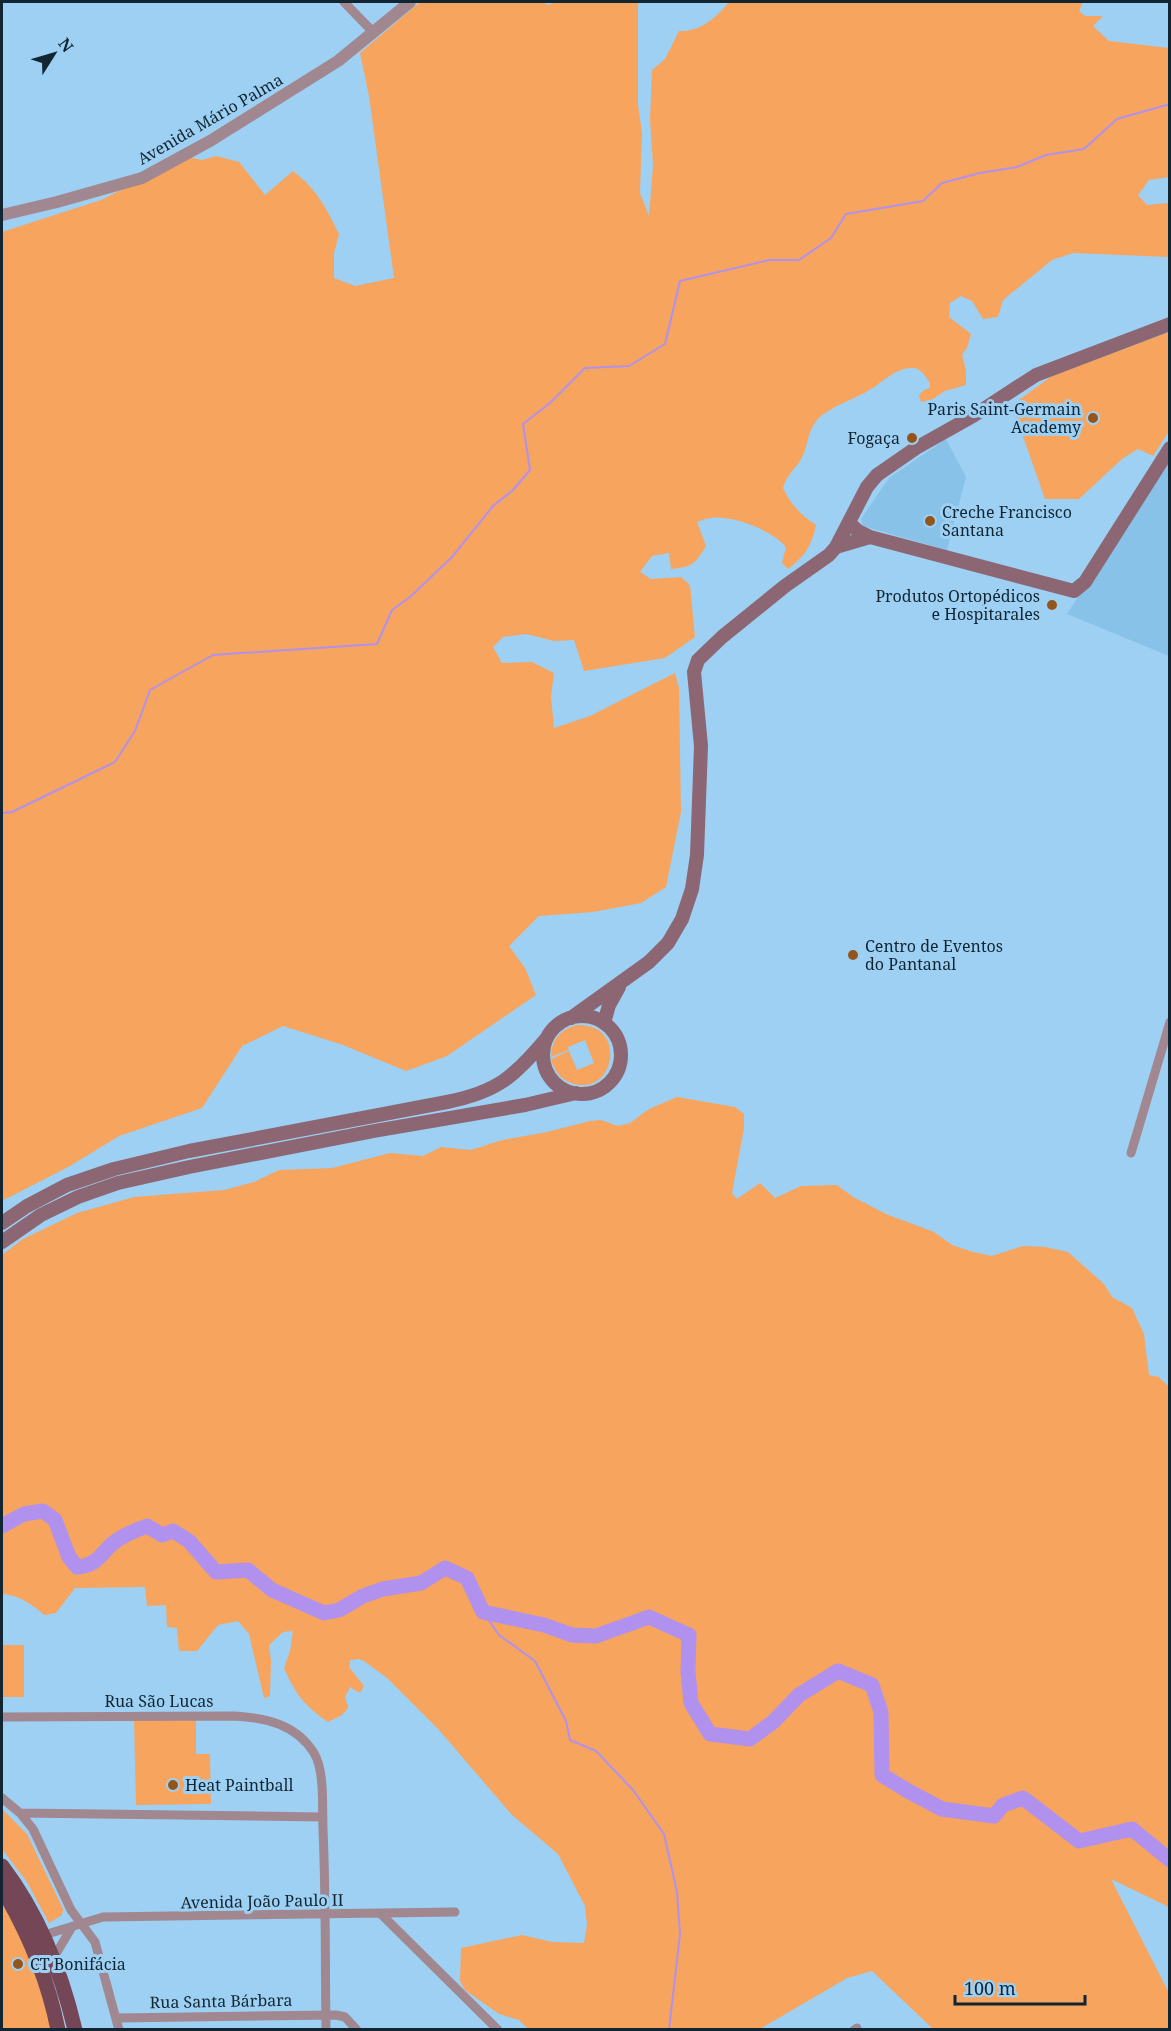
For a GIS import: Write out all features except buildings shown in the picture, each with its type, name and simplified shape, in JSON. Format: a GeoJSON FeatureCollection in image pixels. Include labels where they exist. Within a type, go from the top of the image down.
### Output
{"type":"FeatureCollection","features":[{"type":"Feature","properties":{"kind":"highway"},"geometry":{"type":"LineString","coordinates":[[2,1866],[28,1905],[54,1957],[75,2030]]}},
{"type":"Feature","properties":{"kind":"highway"},"geometry":{"type":"LineString","coordinates":[[2,1888],[36,1956],[47,1984],[58,2030]]}},
{"type":"Feature","properties":{"kind":"main road"},"geometry":{"type":"LineString","coordinates":[[2,1223],[27,1206],[67,1185],[114,1169],[189,1151],[447,1102],[479,1094],[511,1077],[557,1025],[571,1018],[649,962],[668,943],[682,919],[692,889],[697,855],[701,746],[694,672],[698,660],[785,585],[829,555],[836,547],[867,487],[877,475],[916,448],[973,416],[1036,375],[1170,324]]}},
{"type":"Feature","properties":{"kind":"main road"},"geometry":{"type":"LineString","coordinates":[[849,523],[870,537],[1074,591],[1085,582],[1170,448]]}},
{"type":"Feature","properties":{"kind":"main road"},"geometry":{"type":"LineString","coordinates":[[836,547],[870,537]]}},
{"type":"Feature","properties":{"kind":"main road"},"geometry":{"type":"LineString","coordinates":[[604,1023],[609,1005],[622,982]]}},
{"type":"Feature","properties":{"kind":"main road"},"geometry":{"type":"LineString","coordinates":[[2,1242],[41,1215],[78,1197],[118,1183],[374,1131],[576,1094],[587,1094],[602,1088],[612,1079],[618,1067],[620,1054],[618,1041],[604,1023],[590,1017],[571,1018]]}},
{"type":"Feature","properties":{"kind":"main road"},"geometry":{"type":"LineString","coordinates":[[546,1039],[543,1056],[548,1074],[559,1087],[576,1094]]}},
{"type":"Feature","properties":{"kind":"street"},"geometry":{"type":"LineString","coordinates":[[344,2],[373,32]]}},
{"type":"Feature","properties":{"kind":"street","name":"Avenida Mário Palma"},"geometry":{"type":"LineString","coordinates":[[2,215],[142,178],[210,141],[338,61],[410,2]]}},
{"type":"Feature","properties":{"kind":"street"},"geometry":{"type":"LineString","coordinates":[[1131,1153],[1170,1022]]}},
{"type":"Feature","properties":{"kind":"street","name":"Rua São Lucas"},"geometry":{"type":"LineString","coordinates":[[2,1717],[235,1716],[258,1717],[278,1722],[293,1731],[308,1744],[315,1754],[319,1767],[322,1817]]}},
{"type":"Feature","properties":{"kind":"street"},"geometry":{"type":"LineString","coordinates":[[2,1798],[33,1828],[71,1910],[82,1923],[96,1947],[119,2030]]}},
{"type":"Feature","properties":{"kind":"street"},"geometry":{"type":"LineString","coordinates":[[20,1813],[322,1817],[326,1915],[326,2030]]}},
{"type":"Feature","properties":{"kind":"street","name":"Avenida João Paulo II"},"geometry":{"type":"LineString","coordinates":[[44,1935],[103,1917],[455,1912]]}},
{"type":"Feature","properties":{"kind":"street"},"geometry":{"type":"LineString","coordinates":[[381,1914],[498,2030]]}},
{"type":"Feature","properties":{"kind":"street"},"geometry":{"type":"LineString","coordinates":[[54,1957],[72,1927]]}},
{"type":"Feature","properties":{"kind":"street"},"geometry":{"type":"LineString","coordinates":[[326,2015],[345,2017],[357,2030]]}},
{"type":"Feature","properties":{"kind":"street","name":"Rua Santa Bárbara"},"geometry":{"type":"LineString","coordinates":[[117,2018],[326,2015]]}},
{"type":"Feature","properties":{"kind":"shaded area"},"geometry":{"type":"Polygon","coordinates":[[[420,2],[543,2],[548,5],[556,2],[638,2],[638,105],[642,133],[640,193],[649,216],[653,165],[650,120],[652,70],[665,59],[679,31],[694,29],[707,23],[729,2],[1083,2],[1079,11],[1085,16],[1103,16],[1093,26],[1109,41],[1169,48],[1169,177],[1149,180],[1138,195],[1147,205],[1169,203],[1169,257],[1073,253],[1052,260],[1003,300],[998,317],[983,319],[972,301],[961,296],[950,303],[949,317],[971,334],[967,348],[962,354],[966,385],[945,391],[931,400],[921,402],[919,395],[930,388],[930,383],[917,369],[904,369],[821,416],[812,427],[803,455],[788,476],[783,488],[797,509],[816,525],[810,545],[794,565],[788,569],[782,563],[786,547],[772,535],[740,521],[719,518],[707,518],[697,522],[706,546],[692,564],[671,569],[669,553],[652,556],[640,572],[651,579],[681,577],[690,585],[695,637],[665,658],[584,671],[574,640],[554,641],[526,634],[503,637],[493,647],[502,663],[532,662],[554,673],[551,697],[554,728],[590,716],[675,673],[679,688],[681,812],[666,887],[641,903],[593,912],[539,916],[509,946],[525,968],[536,995],[447,1056],[406,1071],[343,1045],[283,1026],[242,1046],[202,1108],[119,1136],[70,1166],[2,1201],[2,232],[101,200],[188,157],[202,160],[216,156],[239,162],[265,195],[293,171],[309,185],[325,207],[339,234],[334,253],[334,278],[355,286],[394,278],[369,96],[360,53],[420,2]]]}},
{"type":"Feature","properties":{"kind":"shaded area","name":"Paris Saint-Germain Academy"},"geometry":{"type":"Polygon","coordinates":[[[1169,332],[1169,431],[1153,456],[1138,449],[1122,459],[1079,499],[1045,499],[1012,405],[1052,376],[1169,332]]]}},
{"type":"Feature","properties":{"kind":"shaded area"},"geometry":{"type":"Polygon","coordinates":[[[946,439],[966,477],[947,550],[863,526],[861,519],[889,478],[946,439]]]}},
{"type":"Feature","properties":{"kind":"shaded area"},"geometry":{"type":"Polygon","coordinates":[[[1169,456],[1169,656],[1067,614],[1169,456]]]}},
{"type":"Feature","properties":{"kind":"shaded area"},"geometry":{"type":"Polygon","coordinates":[[[577,1025],[593,1028],[604,1035],[610,1047],[610,1059],[606,1071],[598,1080],[586,1085],[571,1083],[561,1077],[551,1059],[569,1051],[577,1070],[594,1063],[585,1040],[551,1057],[553,1045],[558,1036],[566,1029],[577,1025]]]}},
{"type":"Feature","properties":{"kind":"shaded area"},"geometry":{"type":"Polygon","coordinates":[[[677,1097],[735,1107],[744,1114],[744,1128],[732,1193],[737,1199],[760,1183],[775,1198],[801,1186],[837,1185],[853,1197],[886,1214],[934,1232],[952,1245],[973,1252],[992,1256],[1023,1246],[1045,1247],[1068,1252],[1104,1284],[1112,1297],[1132,1308],[1144,1334],[1149,1375],[1159,1377],[1169,1387],[1169,1907],[1111,1879],[1169,1993],[1169,2029],[933,2029],[872,1971],[847,1978],[760,2029],[528,2029],[519,2020],[499,2014],[465,1990],[460,1981],[461,1948],[522,1935],[552,1942],[584,1943],[587,1925],[585,1906],[558,1854],[512,1815],[439,1730],[387,1678],[364,1661],[350,1660],[349,1667],[364,1686],[360,1693],[350,1687],[345,1697],[348,1708],[342,1715],[328,1722],[301,1699],[284,1668],[290,1651],[293,1631],[283,1632],[269,1645],[270,1696],[264,1698],[249,1634],[238,1621],[218,1625],[197,1651],[179,1651],[177,1628],[167,1627],[166,1605],[147,1606],[145,1587],[75,1588],[56,1613],[44,1615],[24,1601],[2,1594],[2,1255],[23,1239],[77,1213],[134,1197],[224,1190],[254,1182],[279,1170],[332,1168],[390,1153],[423,1156],[441,1147],[471,1150],[502,1140],[590,1121],[601,1120],[618,1126],[630,1123],[649,1109],[677,1097]]]}},
{"type":"Feature","properties":{"kind":"shaded area"},"geometry":{"type":"Polygon","coordinates":[[[2,1645],[24,1645],[24,1697],[2,1697],[2,1645]]]}},
{"type":"Feature","properties":{"kind":"shaded area"},"geometry":{"type":"Polygon","coordinates":[[[134,1719],[196,1719],[196,1754],[210,1754],[211,1804],[136,1805],[134,1719]]]}},
{"type":"Feature","properties":{"kind":"shaded area"},"geometry":{"type":"Polygon","coordinates":[[[2,1809],[27,1834],[63,1909],[62,1915],[49,1923],[27,1882],[2,1849],[2,1809]]]}},
{"type":"Feature","properties":{"kind":"shaded area","name":"CT Bonifácia"},"geometry":{"type":"Polygon","coordinates":[[[2,1898],[24,1938],[54,2029],[2,2029],[2,1898]]]}},
{"type":"Feature","properties":{"kind":"waterway"},"geometry":{"type":"LineString","coordinates":[[2,813],[12,812],[115,762],[135,731],[150,690],[213,655],[377,644],[392,610],[410,597],[452,557],[493,506],[513,490],[530,470],[523,424],[550,403],[585,368],[629,366],[665,344],[680,281],[769,260],[799,260],[831,238],[846,214],[923,201],[942,183],[980,173],[1017,167],[1046,155],[1084,149],[1117,119],[1170,104]]}},
{"type":"Feature","properties":{"kind":"waterway"},"geometry":{"type":"LineString","coordinates":[[2,1526],[24,1514],[43,1511],[55,1520],[69,1557],[77,1567],[93,1562],[116,1541],[147,1526],[162,1535],[173,1531],[189,1541],[216,1572],[248,1570],[272,1590],[324,1613],[339,1610],[363,1596],[383,1589],[421,1583],[445,1568],[467,1578],[483,1612],[544,1625],[572,1635],[596,1636],[649,1617],[689,1635],[688,1672],[691,1703],[710,1734],[750,1739],[773,1722],[799,1695],[838,1671],[872,1685],[881,1712],[882,1775],[908,1791],[942,1809],[994,1816],[1003,1805],[1023,1798],[1079,1841],[1132,1829],[1170,1860]]}},
{"type":"Feature","properties":{"kind":"waterway"},"geometry":{"type":"LineString","coordinates":[[483,1612],[499,1635],[535,1661],[566,1721],[570,1740],[596,1751],[633,1790],[664,1834],[677,1892],[680,1934],[669,2030]]}},
{"type":"Feature","properties":{"kind":"place","name":"Paris Saint-Germain Academy"},"geometry":{"type":"Point","coordinates":[1093,418]}},
{"type":"Feature","properties":{"kind":"place","name":"Fogaça"},"geometry":{"type":"Point","coordinates":[912,438]}},
{"type":"Feature","properties":{"kind":"place","name":"Creche Francisco Santana"},"geometry":{"type":"Point","coordinates":[930,521]}},
{"type":"Feature","properties":{"kind":"place","name":"Produtos Ortopédicos e Hospitarales"},"geometry":{"type":"Point","coordinates":[1052,605]}},
{"type":"Feature","properties":{"kind":"place","name":"Centro de Eventos do Pantanal"},"geometry":{"type":"Point","coordinates":[853,955]}},
{"type":"Feature","properties":{"kind":"place","name":"Heat Paintball"},"geometry":{"type":"Point","coordinates":[173,1785]}},
{"type":"Feature","properties":{"kind":"place","name":"CT Bonifácia"},"geometry":{"type":"Point","coordinates":[18,1964]}}]}
